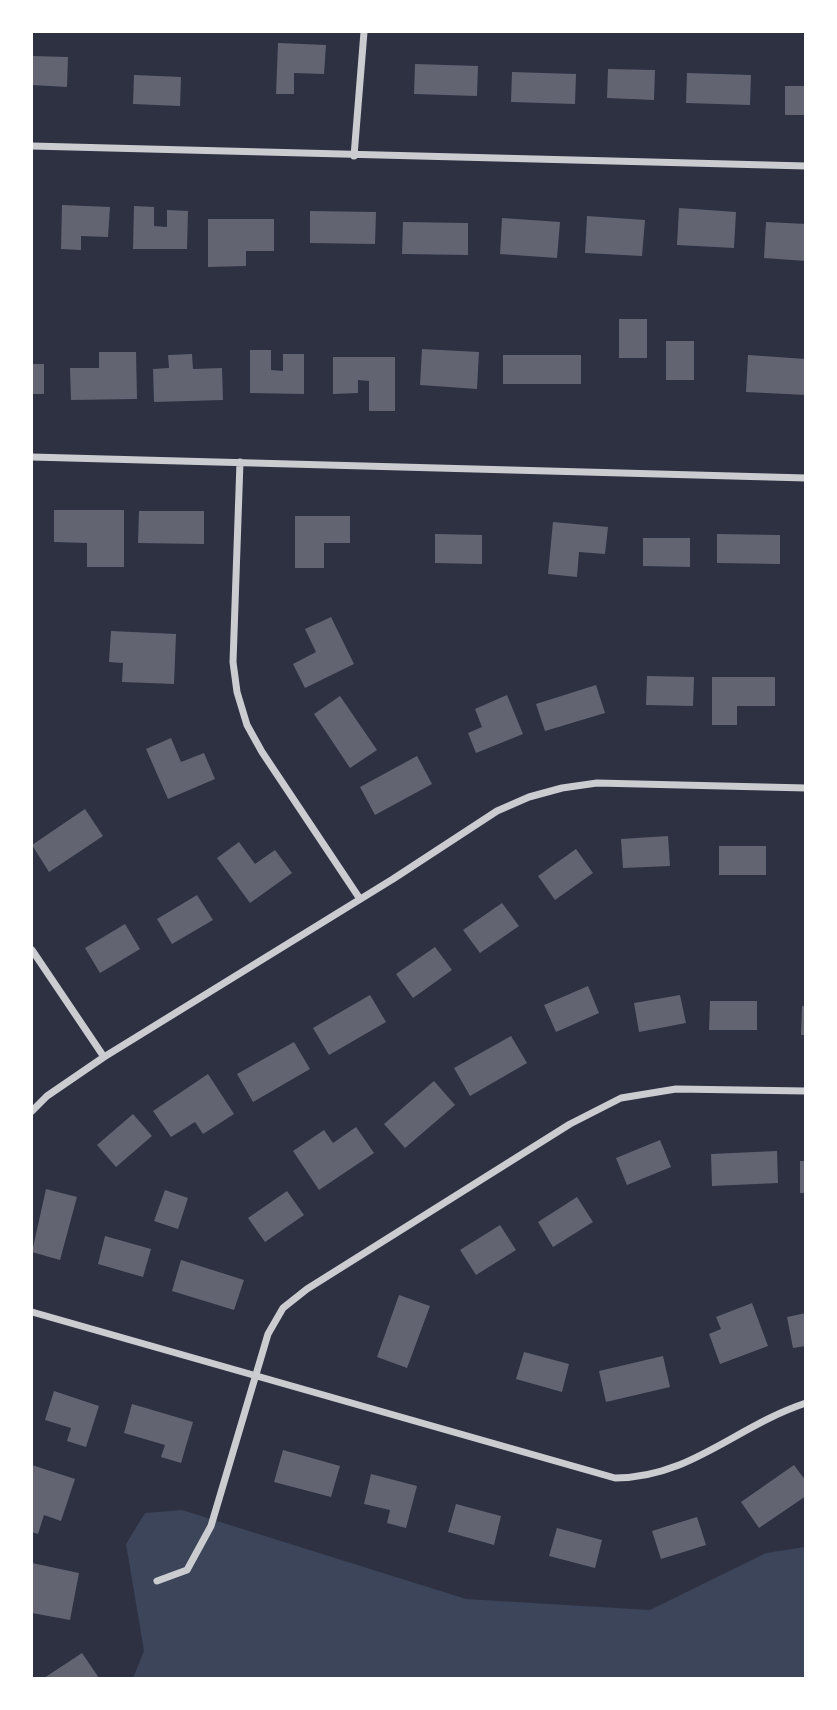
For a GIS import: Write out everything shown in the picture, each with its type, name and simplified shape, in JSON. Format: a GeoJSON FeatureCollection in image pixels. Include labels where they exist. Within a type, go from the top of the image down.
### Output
{"type":"FeatureCollection","features":[{"type":"Feature","properties":{"kind":"street"},"geometry":{"type":"LineString","coordinates":[[354,156],[364,32]]}},
{"type":"Feature","properties":{"kind":"street"},"geometry":{"type":"LineString","coordinates":[[32,146],[806,166]]}},
{"type":"Feature","properties":{"kind":"street"},"geometry":{"type":"LineString","coordinates":[[32,457],[806,478]]}},
{"type":"Feature","properties":{"kind":"street"},"geometry":{"type":"LineString","coordinates":[[240,462],[233,662],[237,692],[247,725],[262,752],[360,899]]}},
{"type":"Feature","properties":{"kind":"street"},"geometry":{"type":"LineString","coordinates":[[32,1111],[47,1096],[104,1057],[497,811],[529,797],[562,788],[597,783],[806,788]]}},
{"type":"Feature","properties":{"kind":"street"},"geometry":{"type":"LineString","coordinates":[[32,950],[104,1057]]}},
{"type":"Feature","properties":{"kind":"street"},"geometry":{"type":"LineString","coordinates":[[157,1581],[187,1570],[211,1526],[253,1376],[273,1322],[283,1308],[307,1289],[596,1108],[646,1092],[676,1089],[806,1091]]}},
{"type":"Feature","properties":{"kind":"street"},"geometry":{"type":"LineString","coordinates":[[32,1312],[615,1478],[658,1475],[682,1466],[767,1418],[806,1403]]}},
{"type":"Feature","properties":{"kind":"shaded area"},"geometry":{"type":"Polygon","coordinates":[[[182,1510],[466,1599],[650,1610],[766,1553],[805,1547],[805,1678],[133,1678],[144,1651],[126,1544],[145,1513],[182,1510]]]}},
{"type":"Feature","properties":{"kind":"building"},"geometry":{"type":"Polygon","coordinates":[[[278,43],[326,45],[324,74],[294,73],[294,94],[276,94],[278,43]]]}},
{"type":"Feature","properties":{"kind":"building"},"geometry":{"type":"Polygon","coordinates":[[[32,56],[68,57],[67,87],[32,85],[32,56]]]}},
{"type":"Feature","properties":{"kind":"building"},"geometry":{"type":"Polygon","coordinates":[[[415,64],[478,66],[477,96],[414,94],[415,64]]]}},
{"type":"Feature","properties":{"kind":"building"},"geometry":{"type":"Polygon","coordinates":[[[608,69],[655,70],[654,100],[607,98],[608,69]]]}},
{"type":"Feature","properties":{"kind":"building"},"geometry":{"type":"Polygon","coordinates":[[[512,72],[576,74],[575,104],[511,102],[512,72]]]}},
{"type":"Feature","properties":{"kind":"building"},"geometry":{"type":"Polygon","coordinates":[[[687,73],[751,75],[750,105],[686,103],[687,73]]]}},
{"type":"Feature","properties":{"kind":"building"},"geometry":{"type":"Polygon","coordinates":[[[134,75],[181,77],[180,106],[133,104],[134,75]]]}},
{"type":"Feature","properties":{"kind":"building"},"geometry":{"type":"Polygon","coordinates":[[[785,86],[806,86],[806,115],[785,115],[785,86]]]}},
{"type":"Feature","properties":{"kind":"building"},"geometry":{"type":"Polygon","coordinates":[[[62,205],[110,207],[108,237],[81,236],[81,250],[61,249],[62,205]]]}},
{"type":"Feature","properties":{"kind":"building"},"geometry":{"type":"Polygon","coordinates":[[[134,206],[154,207],[154,226],[167,227],[167,210],[188,211],[187,249],[133,249],[134,206]]]}},
{"type":"Feature","properties":{"kind":"building"},"geometry":{"type":"Polygon","coordinates":[[[679,208],[736,212],[734,248],[677,245],[679,208]]]}},
{"type":"Feature","properties":{"kind":"building"},"geometry":{"type":"Polygon","coordinates":[[[310,211],[376,212],[375,244],[310,243],[310,211]]]}},
{"type":"Feature","properties":{"kind":"building"},"geometry":{"type":"Polygon","coordinates":[[[587,216],[645,220],[642,256],[585,253],[587,216]]]}},
{"type":"Feature","properties":{"kind":"building"},"geometry":{"type":"Polygon","coordinates":[[[502,218],[560,222],[557,258],[500,254],[502,218]]]}},
{"type":"Feature","properties":{"kind":"building"},"geometry":{"type":"Polygon","coordinates":[[[208,219],[274,219],[274,251],[246,251],[246,266],[208,267],[208,219]]]}},
{"type":"Feature","properties":{"kind":"building"},"geometry":{"type":"Polygon","coordinates":[[[403,222],[468,223],[468,255],[402,254],[403,222]]]}},
{"type":"Feature","properties":{"kind":"building"},"geometry":{"type":"Polygon","coordinates":[[[766,222],[806,224],[806,261],[764,258],[766,222]]]}},
{"type":"Feature","properties":{"kind":"building"},"geometry":{"type":"Polygon","coordinates":[[[619,319],[647,319],[647,358],[619,358],[619,319]]]}},
{"type":"Feature","properties":{"kind":"building"},"geometry":{"type":"Polygon","coordinates":[[[666,341],[694,341],[694,380],[666,380],[666,341]]]}},
{"type":"Feature","properties":{"kind":"building"},"geometry":{"type":"Polygon","coordinates":[[[422,349],[479,352],[477,389],[420,385],[422,349]]]}},
{"type":"Feature","properties":{"kind":"building"},"geometry":{"type":"Polygon","coordinates":[[[250,350],[271,350],[271,370],[283,371],[283,354],[304,354],[304,394],[250,393],[250,350]]]}},
{"type":"Feature","properties":{"kind":"building"},"geometry":{"type":"Polygon","coordinates":[[[99,352],[136,352],[137,399],[71,400],[70,368],[99,368],[99,352]]]}},
{"type":"Feature","properties":{"kind":"building"},"geometry":{"type":"Polygon","coordinates":[[[192,354],[193,369],[222,368],[223,400],[154,402],[153,369],[169,368],[168,355],[192,354]]]}},
{"type":"Feature","properties":{"kind":"building"},"geometry":{"type":"Polygon","coordinates":[[[503,355],[581,355],[581,384],[503,384],[503,355]]]}},
{"type":"Feature","properties":{"kind":"building"},"geometry":{"type":"Polygon","coordinates":[[[748,355],[806,359],[806,395],[746,392],[748,355]]]}},
{"type":"Feature","properties":{"kind":"building"},"geometry":{"type":"Polygon","coordinates":[[[333,357],[395,357],[395,411],[369,411],[369,381],[358,380],[358,393],[333,394],[333,357]]]}},
{"type":"Feature","properties":{"kind":"building"},"geometry":{"type":"Polygon","coordinates":[[[32,364],[44,364],[44,394],[32,394],[32,364]]]}},
{"type":"Feature","properties":{"kind":"building"},"geometry":{"type":"Polygon","coordinates":[[[54,510],[124,510],[124,567],[87,567],[87,543],[54,542],[54,510]]]}},
{"type":"Feature","properties":{"kind":"building"},"geometry":{"type":"Polygon","coordinates":[[[139,511],[204,511],[204,544],[138,543],[139,511]]]}},
{"type":"Feature","properties":{"kind":"building"},"geometry":{"type":"Polygon","coordinates":[[[295,516],[350,516],[350,543],[324,543],[324,568],[295,568],[295,516]]]}},
{"type":"Feature","properties":{"kind":"building"},"geometry":{"type":"Polygon","coordinates":[[[553,522],[608,527],[605,554],[579,552],[577,577],[548,574],[553,522]]]}},
{"type":"Feature","properties":{"kind":"building"},"geometry":{"type":"Polygon","coordinates":[[[435,534],[482,535],[482,564],[435,563],[435,534]]]}},
{"type":"Feature","properties":{"kind":"building"},"geometry":{"type":"Polygon","coordinates":[[[717,534],[780,535],[780,564],[717,563],[717,534]]]}},
{"type":"Feature","properties":{"kind":"building"},"geometry":{"type":"Polygon","coordinates":[[[643,538],[690,538],[690,567],[643,566],[643,538]]]}},
{"type":"Feature","properties":{"kind":"building"},"geometry":{"type":"Polygon","coordinates":[[[331,617],[354,664],[305,688],[293,664],[316,652],[305,629],[331,617]]]}},
{"type":"Feature","properties":{"kind":"building"},"geometry":{"type":"Polygon","coordinates":[[[111,631],[176,634],[174,684],[122,682],[123,663],[109,662],[111,631]]]}},
{"type":"Feature","properties":{"kind":"building"},"geometry":{"type":"Polygon","coordinates":[[[647,676],[694,677],[693,706],[646,705],[647,676]]]}},
{"type":"Feature","properties":{"kind":"building"},"geometry":{"type":"Polygon","coordinates":[[[712,677],[775,677],[775,706],[737,706],[737,725],[712,725],[712,677]]]}},
{"type":"Feature","properties":{"kind":"building"},"geometry":{"type":"Polygon","coordinates":[[[596,685],[605,713],[545,731],[536,704],[596,685]]]}},
{"type":"Feature","properties":{"kind":"building"},"geometry":{"type":"Polygon","coordinates":[[[507,695],[523,734],[476,753],[468,733],[482,727],[475,709],[507,695]]]}},
{"type":"Feature","properties":{"kind":"building"},"geometry":{"type":"Polygon","coordinates":[[[340,696],[377,750],[350,768],[314,714],[340,696]]]}},
{"type":"Feature","properties":{"kind":"building"},"geometry":{"type":"Polygon","coordinates":[[[171,738],[181,762],[204,753],[215,779],[168,799],[146,749],[171,738]]]}},
{"type":"Feature","properties":{"kind":"building"},"geometry":{"type":"Polygon","coordinates":[[[417,756],[432,784],[375,815],[360,787],[417,756]]]}},
{"type":"Feature","properties":{"kind":"building"},"geometry":{"type":"Polygon","coordinates":[[[85,809],[103,836],[49,872],[32,845],[85,809]]]}},
{"type":"Feature","properties":{"kind":"building"},"geometry":{"type":"Polygon","coordinates":[[[668,836],[670,866],[623,868],[621,839],[668,836]]]}},
{"type":"Feature","properties":{"kind":"building"},"geometry":{"type":"Polygon","coordinates":[[[239,842],[255,864],[275,850],[292,873],[250,903],[217,858],[239,842]]]}},
{"type":"Feature","properties":{"kind":"building"},"geometry":{"type":"Polygon","coordinates":[[[719,846],[766,846],[766,875],[719,875],[719,846]]]}},
{"type":"Feature","properties":{"kind":"building"},"geometry":{"type":"Polygon","coordinates":[[[576,849],[593,873],[555,900],[538,876],[576,849]]]}},
{"type":"Feature","properties":{"kind":"building"},"geometry":{"type":"Polygon","coordinates":[[[197,895],[213,920],[172,944],[157,919],[197,895]]]}},
{"type":"Feature","properties":{"kind":"building"},"geometry":{"type":"Polygon","coordinates":[[[502,903],[519,926],[480,953],[463,930],[502,903]]]}},
{"type":"Feature","properties":{"kind":"building"},"geometry":{"type":"Polygon","coordinates":[[[125,924],[140,949],[100,973],[85,948],[125,924]]]}},
{"type":"Feature","properties":{"kind":"building"},"geometry":{"type":"Polygon","coordinates":[[[435,947],[452,970],[413,998],[396,974],[435,947]]]}},
{"type":"Feature","properties":{"kind":"building"},"geometry":{"type":"Polygon","coordinates":[[[588,986],[599,1013],[556,1032],[544,1005],[588,986]]]}},
{"type":"Feature","properties":{"kind":"building"},"geometry":{"type":"Polygon","coordinates":[[[370,995],[386,1022],[329,1055],[313,1028],[370,995]]]}},
{"type":"Feature","properties":{"kind":"building"},"geometry":{"type":"Polygon","coordinates":[[[680,995],[686,1023],[639,1032],[634,1003],[680,995]]]}},
{"type":"Feature","properties":{"kind":"building"},"geometry":{"type":"Polygon","coordinates":[[[710,1001],[757,1001],[757,1030],[709,1030],[710,1001]]]}},
{"type":"Feature","properties":{"kind":"building"},"geometry":{"type":"Polygon","coordinates":[[[802,1006],[806,1006],[806,1035],[801,1035],[802,1006]]]}},
{"type":"Feature","properties":{"kind":"building"},"geometry":{"type":"Polygon","coordinates":[[[511,1036],[527,1063],[470,1096],[454,1068],[511,1036]]]}},
{"type":"Feature","properties":{"kind":"building"},"geometry":{"type":"Polygon","coordinates":[[[294,1042],[310,1069],[253,1102],[237,1074],[294,1042]]]}},
{"type":"Feature","properties":{"kind":"building"},"geometry":{"type":"Polygon","coordinates":[[[208,1074],[234,1114],[203,1134],[195,1122],[171,1137],[153,1111],[208,1074]]]}},
{"type":"Feature","properties":{"kind":"building"},"geometry":{"type":"Polygon","coordinates":[[[434,1081],[455,1105],[405,1148],[384,1124],[434,1081]]]}},
{"type":"Feature","properties":{"kind":"building"},"geometry":{"type":"Polygon","coordinates":[[[133,1114],[152,1136],[116,1167],[97,1145],[133,1114]]]}},
{"type":"Feature","properties":{"kind":"building"},"geometry":{"type":"Polygon","coordinates":[[[356,1127],[374,1153],[319,1190],[293,1151],[324,1130],[333,1143],[356,1127]]]}},
{"type":"Feature","properties":{"kind":"building"},"geometry":{"type":"Polygon","coordinates":[[[660,1140],[671,1167],[627,1185],[616,1158],[660,1140]]]}},
{"type":"Feature","properties":{"kind":"building"},"geometry":{"type":"Polygon","coordinates":[[[777,1151],[778,1183],[712,1186],[711,1154],[777,1151]]]}},
{"type":"Feature","properties":{"kind":"building"},"geometry":{"type":"Polygon","coordinates":[[[800,1161],[806,1161],[806,1193],[800,1193],[800,1161]]]}},
{"type":"Feature","properties":{"kind":"building"},"geometry":{"type":"Polygon","coordinates":[[[46,1189],[77,1197],[60,1260],[32,1252],[46,1189]]]}},
{"type":"Feature","properties":{"kind":"building"},"geometry":{"type":"Polygon","coordinates":[[[165,1190],[188,1198],[178,1229],[154,1221],[165,1190]]]}},
{"type":"Feature","properties":{"kind":"building"},"geometry":{"type":"Polygon","coordinates":[[[287,1191],[304,1215],[265,1242],[248,1218],[287,1191]]]}},
{"type":"Feature","properties":{"kind":"building"},"geometry":{"type":"Polygon","coordinates":[[[577,1197],[593,1222],[553,1247],[538,1222],[577,1197]]]}},
{"type":"Feature","properties":{"kind":"building"},"geometry":{"type":"Polygon","coordinates":[[[500,1225],[516,1250],[476,1275],[460,1250],[500,1225]]]}},
{"type":"Feature","properties":{"kind":"building"},"geometry":{"type":"Polygon","coordinates":[[[105,1236],[151,1249],[143,1277],[98,1264],[105,1236]]]}},
{"type":"Feature","properties":{"kind":"building"},"geometry":{"type":"Polygon","coordinates":[[[181,1260],[244,1280],[234,1310],[172,1291],[181,1260]]]}},
{"type":"Feature","properties":{"kind":"building"},"geometry":{"type":"Polygon","coordinates":[[[399,1295],[430,1306],[407,1368],[377,1357],[399,1295]]]}},
{"type":"Feature","properties":{"kind":"building"},"geometry":{"type":"Polygon","coordinates":[[[752,1303],[768,1346],[720,1364],[709,1334],[721,1329],[716,1317],[752,1303]]]}},
{"type":"Feature","properties":{"kind":"building"},"geometry":{"type":"Polygon","coordinates":[[[806,1313],[806,1346],[793,1348],[787,1317],[806,1313]]]}},
{"type":"Feature","properties":{"kind":"building"},"geometry":{"type":"Polygon","coordinates":[[[524,1352],[569,1364],[562,1392],[516,1379],[524,1352]]]}},
{"type":"Feature","properties":{"kind":"building"},"geometry":{"type":"Polygon","coordinates":[[[663,1356],[670,1387],[606,1402],[599,1371],[663,1356]]]}},
{"type":"Feature","properties":{"kind":"building"},"geometry":{"type":"Polygon","coordinates":[[[54,1391],[99,1406],[86,1447],[67,1441],[71,1428],[45,1420],[54,1391]]]}},
{"type":"Feature","properties":{"kind":"building"},"geometry":{"type":"Polygon","coordinates":[[[132,1404],[193,1422],[181,1463],[161,1457],[165,1445],[124,1433],[132,1404]]]}},
{"type":"Feature","properties":{"kind":"building"},"geometry":{"type":"Polygon","coordinates":[[[283,1450],[340,1466],[331,1497],[274,1482],[283,1450]]]}},
{"type":"Feature","properties":{"kind":"building"},"geometry":{"type":"Polygon","coordinates":[[[32,1465],[75,1479],[61,1521],[44,1515],[38,1534],[32,1532],[32,1465]]]}},
{"type":"Feature","properties":{"kind":"building"},"geometry":{"type":"Polygon","coordinates":[[[794,1465],[806,1481],[806,1496],[759,1528],[741,1502],[794,1465]]]}},
{"type":"Feature","properties":{"kind":"building"},"geometry":{"type":"Polygon","coordinates":[[[371,1474],[417,1486],[406,1528],[387,1523],[390,1510],[364,1504],[371,1474]]]}},
{"type":"Feature","properties":{"kind":"building"},"geometry":{"type":"Polygon","coordinates":[[[456,1504],[501,1516],[494,1545],[448,1532],[456,1504]]]}},
{"type":"Feature","properties":{"kind":"building"},"geometry":{"type":"Polygon","coordinates":[[[697,1517],[706,1545],[661,1559],[652,1531],[697,1517]]]}},
{"type":"Feature","properties":{"kind":"building"},"geometry":{"type":"Polygon","coordinates":[[[557,1528],[602,1540],[595,1568],[549,1556],[557,1528]]]}},
{"type":"Feature","properties":{"kind":"building"},"geometry":{"type":"Polygon","coordinates":[[[32,1563],[79,1573],[70,1620],[32,1613],[32,1563]]]}},
{"type":"Feature","properties":{"kind":"building"},"geometry":{"type":"Polygon","coordinates":[[[82,1653],[99,1678],[44,1678],[82,1653]]]}}]}
